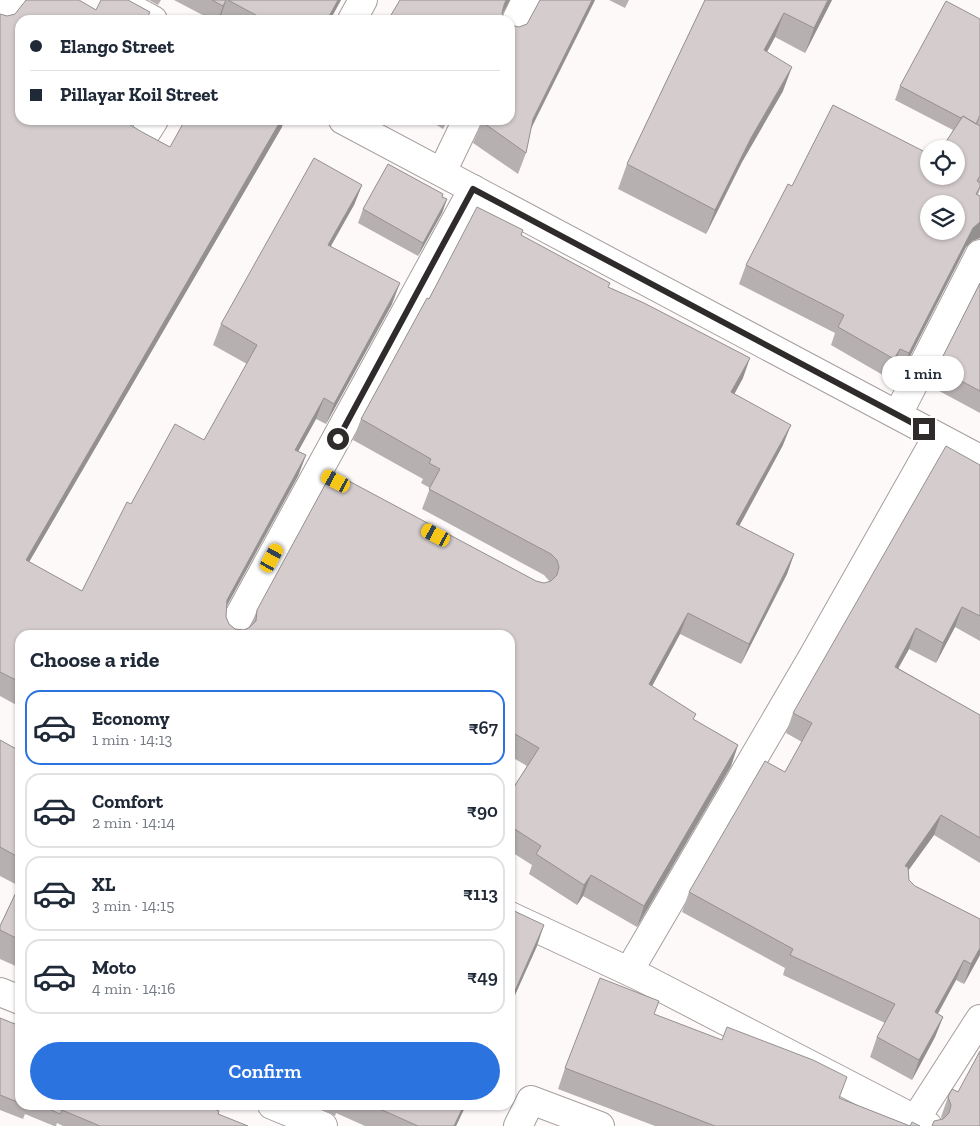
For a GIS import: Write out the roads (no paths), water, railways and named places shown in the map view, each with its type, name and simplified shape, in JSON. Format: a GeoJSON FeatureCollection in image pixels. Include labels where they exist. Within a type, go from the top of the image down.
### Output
{"type":"FeatureCollection","features":[{"type":"Feature","properties":{"kind":"street"},"geometry":{"type":"LineString","coordinates":[[0,21],[12,0]]}},
{"type":"Feature","properties":{"kind":"street"},"geometry":{"type":"LineString","coordinates":[[116,0],[144,15]]}},
{"type":"Feature","properties":{"kind":"street"},"geometry":{"type":"LineString","coordinates":[[355,15],[363,0]]}},
{"type":"Feature","properties":{"kind":"street"},"geometry":{"type":"LineString","coordinates":[[515,23],[526,0]]}},
{"type":"Feature","properties":{"kind":"street"},"geometry":{"type":"LineString","coordinates":[[353,125],[980,459]]}},
{"type":"Feature","properties":{"kind":"street"},"geometry":{"type":"LineString","coordinates":[[442,172],[465,125]]}},
{"type":"Feature","properties":{"kind":"street"},"geometry":{"type":"LineString","coordinates":[[233,630],[233,627],[328,477],[473,189]]}},
{"type":"Feature","properties":{"kind":"street"},"geometry":{"type":"LineString","coordinates":[[898,414],[980,254]]}},
{"type":"Feature","properties":{"kind":"street"},"geometry":{"type":"LineString","coordinates":[[629,971],[812,658],[936,436]]}},
{"type":"Feature","properties":{"kind":"street"},"geometry":{"type":"LineString","coordinates":[[515,918],[629,971],[921,1123],[980,1019]]}},
{"type":"Feature","properties":{"kind":"street"},"geometry":{"type":"LineString","coordinates":[[0,992],[15,998]]}},
{"type":"Feature","properties":{"kind":"street"},"geometry":{"type":"LineString","coordinates":[[518,1126],[531,1100],[600,1126]]}},
{"type":"Feature","properties":{"kind":"street"},"geometry":{"type":"LineString","coordinates":[[284,1110],[323,1126]]}}]}
